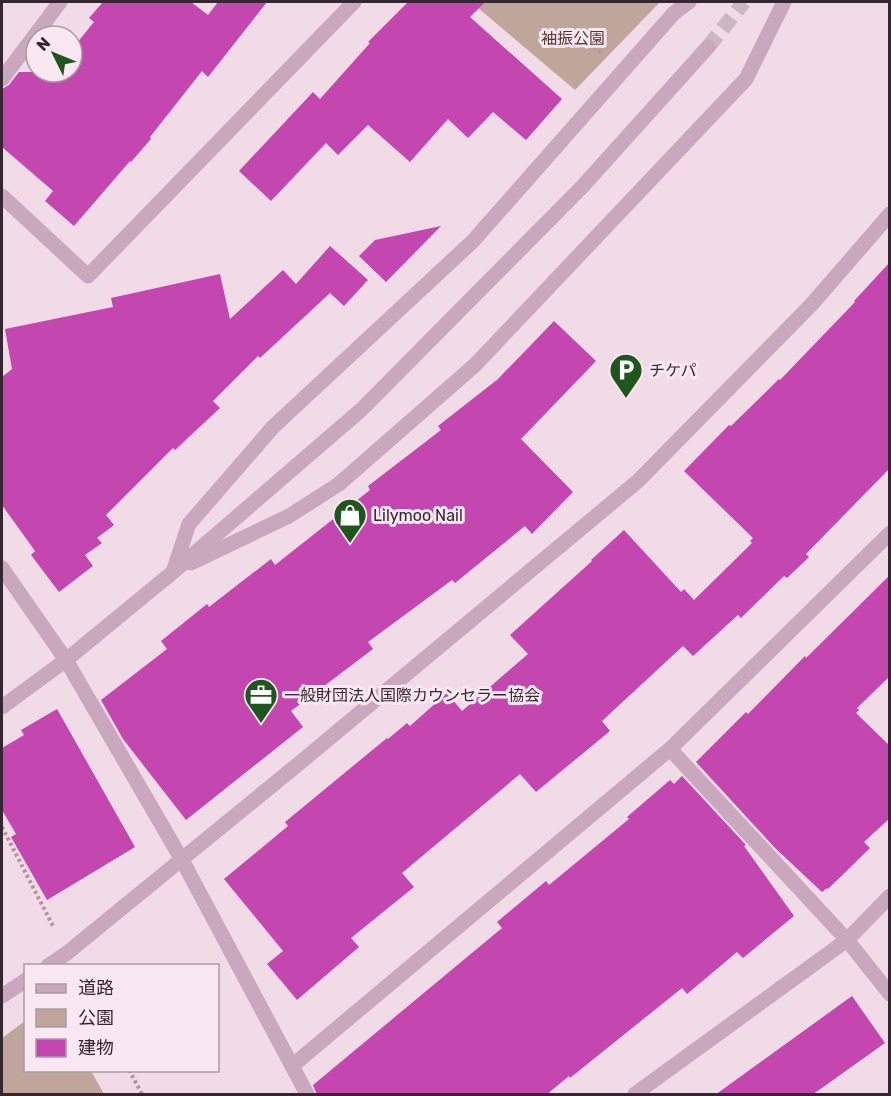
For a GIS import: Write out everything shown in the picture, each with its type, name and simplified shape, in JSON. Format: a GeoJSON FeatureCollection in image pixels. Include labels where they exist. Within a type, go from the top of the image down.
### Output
{"type":"FeatureCollection","features":[{"type":"Feature","properties":{"kind":"street"},"geometry":{"type":"LineString","coordinates":[[2,80],[60,2]]}},
{"type":"Feature","properties":{"kind":"street"},"geometry":{"type":"LineString","coordinates":[[2,195],[88,276],[354,2]]}},
{"type":"Feature","properties":{"kind":"street"},"geometry":{"type":"LineString","coordinates":[[172,572],[189,524],[273,427],[473,241],[674,13],[689,2]]}},
{"type":"Feature","properties":{"kind":"street"},"geometry":{"type":"LineString","coordinates":[[172,572],[289,516],[339,484],[475,365],[746,79],[784,2]]}},
{"type":"Feature","properties":{"kind":"street"},"geometry":{"type":"LineString","coordinates":[[2,707],[66,660],[360,410],[582,187],[708,47]]}},
{"type":"Feature","properties":{"kind":"street"},"geometry":{"type":"LineString","coordinates":[[51,964],[182,860],[638,482],[812,304],[890,213]]}},
{"type":"Feature","properties":{"kind":"street"},"geometry":{"type":"LineString","coordinates":[[292,1066],[670,749],[890,533]]}},
{"type":"Feature","properties":{"kind":"street"},"geometry":{"type":"LineString","coordinates":[[2,568],[66,660],[182,860],[307,1095]]}},
{"type":"Feature","properties":{"kind":"street"},"geometry":{"type":"LineString","coordinates":[[670,749],[847,940],[890,994]]}},
{"type":"Feature","properties":{"kind":"street"},"geometry":{"type":"LineString","coordinates":[[635,1095],[847,940],[890,896]]}},
{"type":"Feature","properties":{"kind":"street"},"geometry":{"type":"LineString","coordinates":[[2,996],[24,981]]}},
{"type":"Feature","properties":{"kind":"path"},"geometry":{"type":"LineString","coordinates":[[2,827],[67,953]]}},
{"type":"Feature","properties":{"kind":"path"},"geometry":{"type":"LineString","coordinates":[[130,1072],[142,1095]]}},
{"type":"Feature","properties":{"kind":"green space","name":"袖振公園"},"geometry":{"type":"Polygon","coordinates":[[[471,2],[660,2],[575,90],[471,2]]]}},
{"type":"Feature","properties":{"kind":"green space"},"geometry":{"type":"Polygon","coordinates":[[[24,1022],[24,1072],[92,1072],[104,1094],[2,1094],[2,1038],[24,1022]]]}},
{"type":"Feature","properties":{"kind":"building"},"geometry":{"type":"Polygon","coordinates":[[[103,2],[191,2],[208,15],[218,2],[267,2],[208,77],[202,71],[150,137],[151,139],[74,226],[45,201],[53,191],[2,147],[2,89],[9,85],[19,72],[24,72],[24,84],[84,84],[84,34],[94,22],[89,18],[103,2]]]}},
{"type":"Feature","properties":{"kind":"building"},"geometry":{"type":"Polygon","coordinates":[[[408,2],[485,2],[470,17],[562,99],[526,140],[493,112],[468,138],[448,119],[410,162],[368,125],[338,155],[326,143],[271,201],[239,171],[313,92],[320,99],[370,43],[368,42],[408,2]]]}},
{"type":"Feature","properties":{"kind":"building"},"geometry":{"type":"Polygon","coordinates":[[[441,226],[386,282],[359,256],[375,240],[441,226]]]}},
{"type":"Feature","properties":{"kind":"building"},"geometry":{"type":"Polygon","coordinates":[[[330,246],[368,280],[344,306],[330,293],[260,358],[258,356],[213,401],[220,408],[175,450],[173,448],[106,515],[114,525],[97,538],[102,543],[85,555],[93,566],[59,592],[31,555],[35,551],[2,505],[2,377],[12,369],[5,329],[113,307],[111,298],[220,274],[230,319],[283,270],[296,284],[330,246]]]}},
{"type":"Feature","properties":{"kind":"building"},"geometry":{"type":"Polygon","coordinates":[[[890,262],[890,468],[806,554],[809,557],[787,578],[784,576],[741,618],[738,615],[693,656],[683,646],[602,721],[610,731],[536,792],[520,774],[402,873],[414,887],[351,938],[359,947],[297,1000],[267,964],[283,951],[224,879],[288,826],[285,822],[387,738],[407,723],[410,726],[447,693],[462,711],[528,654],[510,635],[624,530],[681,592],[684,589],[694,600],[752,543],[750,541],[753,538],[684,471],[729,425],[731,426],[780,380],[890,262]]]}},
{"type":"Feature","properties":{"kind":"building"},"geometry":{"type":"Polygon","coordinates":[[[554,321],[596,361],[521,439],[573,492],[532,534],[525,526],[455,583],[452,580],[368,642],[373,649],[291,711],[303,727],[186,820],[123,739],[101,700],[167,649],[161,641],[207,604],[209,607],[271,559],[275,565],[370,490],[368,486],[441,430],[438,426],[498,379],[554,321]]]}},
{"type":"Feature","properties":{"kind":"building"},"geometry":{"type":"Polygon","coordinates":[[[890,575],[890,676],[857,708],[859,710],[856,713],[890,746],[890,818],[864,842],[870,848],[828,889],[822,892],[775,848],[696,762],[890,575]]]}},
{"type":"Feature","properties":{"kind":"building"},"geometry":{"type":"Polygon","coordinates":[[[57,709],[135,847],[47,900],[11,837],[16,834],[2,810],[2,748],[24,735],[21,730],[57,709]]]}},
{"type":"Feature","properties":{"kind":"building"},"geometry":{"type":"Polygon","coordinates":[[[682,776],[746,845],[744,846],[794,916],[743,958],[737,952],[687,994],[682,988],[546,1095],[317,1095],[313,1085],[502,928],[497,922],[546,881],[549,885],[629,819],[627,817],[670,780],[674,784],[682,776]]]}},
{"type":"Feature","properties":{"kind":"building"},"geometry":{"type":"Polygon","coordinates":[[[852,996],[885,1043],[812,1095],[715,1095],[852,996]]]}},
{"type":"Feature","properties":{"kind":"tunnel"},"geometry":{"type":"LineString","coordinates":[[708,47],[744,2]]}},
{"type":"Feature","properties":{"kind":"place","name":"チケパ"},"geometry":{"type":"Point","coordinates":[626,399]}},
{"type":"Feature","properties":{"kind":"place","name":"Lilymoo Nail"},"geometry":{"type":"Point","coordinates":[350,544]}},
{"type":"Feature","properties":{"kind":"place","name":"一般財団法人国際カウンセラー協会"},"geometry":{"type":"Point","coordinates":[261,724]}}]}
